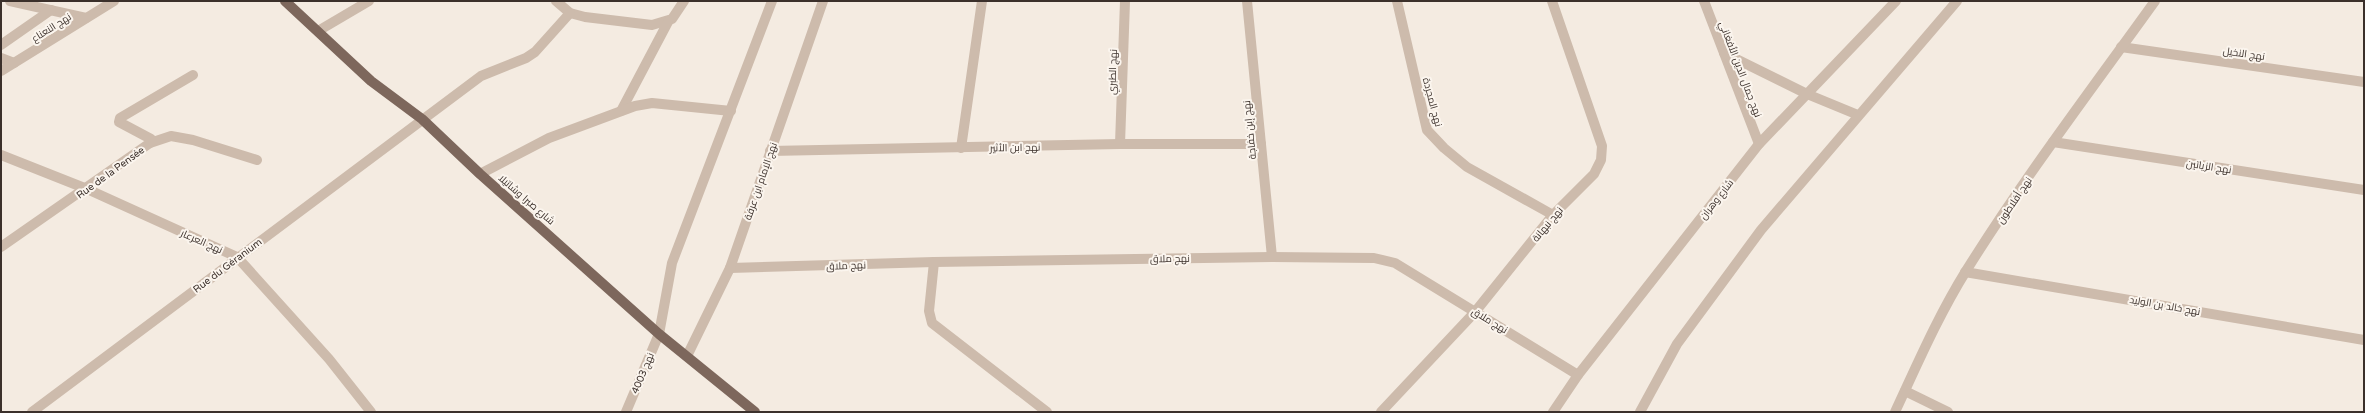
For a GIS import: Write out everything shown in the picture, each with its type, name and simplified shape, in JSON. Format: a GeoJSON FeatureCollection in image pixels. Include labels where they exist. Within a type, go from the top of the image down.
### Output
{"type":"FeatureCollection","features":[{"type":"Feature","properties":{"kind":"main road","name":"شارع صبرا وشاتيلا"},"geometry":{"type":"LineString","coordinates":[[285,1],[371,80],[422,119],[480,174],[659,334],[755,412]]}},
{"type":"Feature","properties":{"kind":"street"},"geometry":{"type":"LineString","coordinates":[[10,1],[86,18]]}},
{"type":"Feature","properties":{"kind":"street","name":"نهج النعناع"},"geometry":{"type":"LineString","coordinates":[[1,71],[114,1]]}},
{"type":"Feature","properties":{"kind":"street"},"geometry":{"type":"LineString","coordinates":[[318,31],[369,1]]}},
{"type":"Feature","properties":{"kind":"street"},"geometry":{"type":"LineString","coordinates":[[556,1],[570,13],[585,17],[652,25],[668,22]]}},
{"type":"Feature","properties":{"kind":"street"},"geometry":{"type":"LineString","coordinates":[[621,111],[668,22],[676,14],[684,1]]}},
{"type":"Feature","properties":{"kind":"street","name":"نهج 4003"},"geometry":{"type":"LineString","coordinates":[[626,412],[659,334],[672,263],[772,1]]}},
{"type":"Feature","properties":{"kind":"street","name":"نهج الإمام ابن عرفة"},"geometry":{"type":"LineString","coordinates":[[687,356],[730,268],[823,1]]}},
{"type":"Feature","properties":{"kind":"street"},"geometry":{"type":"LineString","coordinates":[[961,148],[982,1]]}},
{"type":"Feature","properties":{"kind":"street","name":"نهج الطبري"},"geometry":{"type":"LineString","coordinates":[[1120,144],[1125,1]]}},
{"type":"Feature","properties":{"kind":"street","name":"نهج إبن خفاجة"},"geometry":{"type":"LineString","coordinates":[[1247,1],[1272,257]]}},
{"type":"Feature","properties":{"kind":"street","name":"نهج المجردة"},"geometry":{"type":"LineString","coordinates":[[1397,1],[1427,130],[1444,148],[1468,167],[1553,215]]}},
{"type":"Feature","properties":{"kind":"street","name":"نهج نبهانة"},"geometry":{"type":"LineString","coordinates":[[1381,412],[1476,312],[1553,215],[1594,174],[1601,160],[1602,146],[1552,1]]}},
{"type":"Feature","properties":{"kind":"street","name":"نهج جمال الدين الأفغاني"},"geometry":{"type":"LineString","coordinates":[[1704,1],[1759,144]]}},
{"type":"Feature","properties":{"kind":"street","name":"شارع وهران"},"geometry":{"type":"LineString","coordinates":[[1553,412],[1578,375],[1759,144],[1896,1]]}},
{"type":"Feature","properties":{"kind":"street"},"geometry":{"type":"LineString","coordinates":[[1640,412],[1677,344],[1761,230],[1957,1]]}},
{"type":"Feature","properties":{"kind":"street","name":"نهج أفلاطون"},"geometry":{"type":"LineString","coordinates":[[1895,412],[1965,272],[2053,142],[2155,1]]}},
{"type":"Feature","properties":{"kind":"street"},"geometry":{"type":"LineString","coordinates":[[1,45],[51,10]]}},
{"type":"Feature","properties":{"kind":"street","name":"Rue du Géranium"},"geometry":{"type":"LineString","coordinates":[[32,412],[237,257],[481,76],[526,58],[535,52],[570,13]]}},
{"type":"Feature","properties":{"kind":"street","name":"نهج النخيل"},"geometry":{"type":"LineString","coordinates":[[2121,47],[2364,82]]}},
{"type":"Feature","properties":{"kind":"street"},"geometry":{"type":"LineString","coordinates":[[1724,53],[1807,94],[1858,115]]}},
{"type":"Feature","properties":{"kind":"street"},"geometry":{"type":"LineString","coordinates":[[1,58],[14,63]]}},
{"type":"Feature","properties":{"kind":"street","name":"Rue de la Pensée"},"geometry":{"type":"LineString","coordinates":[[1,247],[87,189],[150,143],[151,139],[147,136],[119,122],[120,118],[193,75]]}},
{"type":"Feature","properties":{"kind":"street"},"geometry":{"type":"LineString","coordinates":[[480,174],[549,138],[621,111],[652,103],[731,111]]}},
{"type":"Feature","properties":{"kind":"street"},"geometry":{"type":"LineString","coordinates":[[150,143],[171,136],[193,140],[257,160]]}},
{"type":"Feature","properties":{"kind":"street","name":"نهج الزياتين"},"geometry":{"type":"LineString","coordinates":[[2053,142],[2364,190]]}},
{"type":"Feature","properties":{"kind":"street","name":"نهج ابن الأثير"},"geometry":{"type":"LineString","coordinates":[[770,151],[1120,144],[1261,144]]}},
{"type":"Feature","properties":{"kind":"street","name":"نهج العرعار"},"geometry":{"type":"LineString","coordinates":[[1,155],[87,189],[237,257],[329,359],[371,412]]}},
{"type":"Feature","properties":{"kind":"street","name":"نهج ملاق"},"geometry":{"type":"LineString","coordinates":[[730,268],[934,262],[1272,257],[1374,258],[1386,260],[1476,312],[1578,375]]}},
{"type":"Feature","properties":{"kind":"street"},"geometry":{"type":"LineString","coordinates":[[934,262],[929,310],[932,323],[1047,412]]}},
{"type":"Feature","properties":{"kind":"street","name":"نهج خالد بن الوليد"},"geometry":{"type":"LineString","coordinates":[[1965,272],[2364,340]]}},
{"type":"Feature","properties":{"kind":"street"},"geometry":{"type":"LineString","coordinates":[[1905,391],[1948,412]]}}]}
